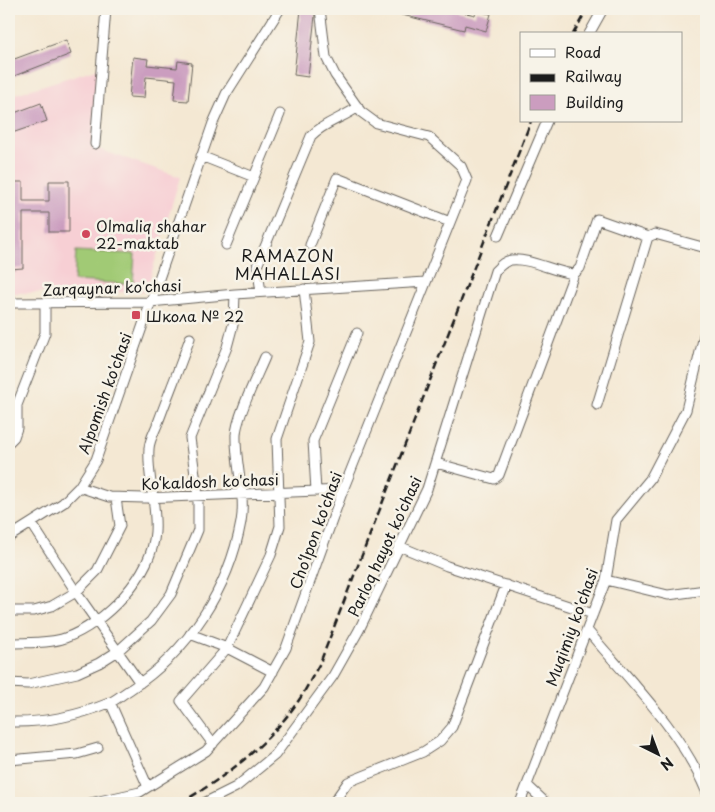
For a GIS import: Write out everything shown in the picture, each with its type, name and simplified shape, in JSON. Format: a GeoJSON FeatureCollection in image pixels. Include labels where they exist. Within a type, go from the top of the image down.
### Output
{"type":"FeatureCollection","features":[{"type":"Feature","properties":{"kind":"street"},"geometry":{"type":"LineString","coordinates":[[95,144],[106,9]]}},
{"type":"Feature","properties":{"kind":"street","name":"Alpomish ko'chasi"},"geometry":{"type":"LineString","coordinates":[[9,537],[63,503],[79,487],[96,460],[212,123],[226,94],[280,9]]}},
{"type":"Feature","properties":{"kind":"street"},"geometry":{"type":"LineString","coordinates":[[261,292],[257,266],[311,136],[358,107],[335,75],[326,57],[320,9]]}},
{"type":"Feature","properties":{"kind":"street"},"geometry":{"type":"LineString","coordinates":[[590,32],[603,9]]}},
{"type":"Feature","properties":{"kind":"street","name":"Cho‘lpon ko'chasi"},"geometry":{"type":"LineString","coordinates":[[90,803],[140,792],[206,751],[264,687],[286,648],[343,490],[467,180],[460,166],[429,137],[376,123],[358,107]]}},
{"type":"Feature","properties":{"kind":"street"},"geometry":{"type":"LineString","coordinates":[[226,245],[280,114]]}},
{"type":"Feature","properties":{"kind":"street"},"geometry":{"type":"LineString","coordinates":[[498,236],[547,122]]}},
{"type":"Feature","properties":{"kind":"street"},"geometry":{"type":"LineString","coordinates":[[201,156],[254,177]]}},
{"type":"Feature","properties":{"kind":"street"},"geometry":{"type":"LineString","coordinates":[[310,245],[337,178],[450,222]]}},
{"type":"Feature","properties":{"kind":"street"},"geometry":{"type":"LineString","coordinates":[[436,463],[494,479],[499,476],[574,274],[580,268],[597,219],[648,237],[655,234],[706,248]]}},
{"type":"Feature","properties":{"kind":"street"},"geometry":{"type":"LineString","coordinates":[[597,405],[648,237]]}},
{"type":"Feature","properties":{"kind":"street","name":"Parloq hayot ko'chasi"},"geometry":{"type":"LineString","coordinates":[[204,803],[223,799],[275,755],[333,676],[359,630],[428,490],[495,271],[511,260],[520,260],[564,273],[574,274]]}},
{"type":"Feature","properties":{"kind":"street","name":"Zarqaynar ko'chasi"},"geometry":{"type":"LineString","coordinates":[[9,303],[150,302],[261,292],[426,282]]}},
{"type":"Feature","properties":{"kind":"street"},"geometry":{"type":"LineString","coordinates":[[213,744],[181,701],[227,648],[273,548],[280,526],[277,439],[310,342],[304,289]]}},
{"type":"Feature","properties":{"kind":"street"},"geometry":{"type":"LineString","coordinates":[[9,684],[28,684],[77,673],[118,651],[151,621],[171,594],[198,530],[198,496],[190,438],[226,347],[234,321],[235,294]]}},
{"type":"Feature","properties":{"kind":"street"},"geometry":{"type":"LineString","coordinates":[[9,442],[14,437],[16,428],[13,404],[45,333],[44,303]]}},
{"type":"Feature","properties":{"kind":"street","name":"Muqimiy ko'chasi"},"geometry":{"type":"LineString","coordinates":[[520,803],[606,580],[616,520],[650,479],[686,410],[706,327]]}},
{"type":"Feature","properties":{"kind":"street"},"geometry":{"type":"LineString","coordinates":[[316,491],[313,441],[357,334]]}},
{"type":"Feature","properties":{"kind":"street"},"geometry":{"type":"LineString","coordinates":[[9,642],[64,638],[97,621],[122,597],[137,578],[148,556],[155,535],[156,519],[148,447],[190,338]]}},
{"type":"Feature","properties":{"kind":"street"},"geometry":{"type":"LineString","coordinates":[[9,722],[33,723],[58,718],[110,702],[140,683],[177,651],[190,634],[218,590],[235,549],[241,520],[237,428],[265,357]]}},
{"type":"Feature","properties":{"kind":"street","name":"Ko‘kaldosh ko'chasi"},"geometry":{"type":"LineString","coordinates":[[79,487],[116,498],[343,490]]}},
{"type":"Feature","properties":{"kind":"street"},"geometry":{"type":"LineString","coordinates":[[9,612],[52,606],[76,592],[97,571],[120,526],[116,498]]}},
{"type":"Feature","properties":{"kind":"street"},"geometry":{"type":"LineString","coordinates":[[32,524],[76,592],[140,683]]}},
{"type":"Feature","properties":{"kind":"street"},"geometry":{"type":"LineString","coordinates":[[399,546],[447,566],[592,614]]}},
{"type":"Feature","properties":{"kind":"street"},"geometry":{"type":"LineString","coordinates":[[606,580],[668,595],[706,590]]}},
{"type":"Feature","properties":{"kind":"street"},"geometry":{"type":"LineString","coordinates":[[333,803],[348,782],[423,752],[440,740],[452,727],[506,585]]}},
{"type":"Feature","properties":{"kind":"street"},"geometry":{"type":"LineString","coordinates":[[586,630],[668,727],[699,774],[706,791]]}},
{"type":"Feature","properties":{"kind":"street"},"geometry":{"type":"LineString","coordinates":[[190,634],[227,648],[272,672]]}},
{"type":"Feature","properties":{"kind":"street"},"geometry":{"type":"LineString","coordinates":[[110,702],[148,787]]}},
{"type":"Feature","properties":{"kind":"street"},"geometry":{"type":"LineString","coordinates":[[9,760],[78,754],[98,748]]}},
{"type":"Feature","properties":{"kind":"street"},"geometry":{"type":"LineString","coordinates":[[527,785],[546,803]]}},
{"type":"Feature","properties":{"kind":"shaded area","name":"Olmaliq shahar 22-maktab"},"geometry":{"type":"Polygon","coordinates":[[[99,68],[92,147],[180,177],[146,292],[9,293],[9,96],[99,68]]]}},
{"type":"Feature","properties":{"kind":"green space"},"geometry":{"type":"Polygon","coordinates":[[[76,251],[135,254],[133,284],[74,281],[76,251]]]}},
{"type":"Feature","properties":{"kind":"building"},"geometry":{"type":"Polygon","coordinates":[[[301,9],[314,10],[315,16],[308,77],[294,75],[301,9]]]}},
{"type":"Feature","properties":{"kind":"building"},"geometry":{"type":"Polygon","coordinates":[[[399,9],[448,9],[475,15],[476,11],[491,14],[486,31],[465,25],[464,30],[398,14],[399,9]]]}},
{"type":"Feature","properties":{"kind":"building"},"geometry":{"type":"Polygon","coordinates":[[[66,40],[71,54],[9,78],[9,61],[66,40]]]}},
{"type":"Feature","properties":{"kind":"building"},"geometry":{"type":"Polygon","coordinates":[[[133,57],[148,59],[147,65],[177,68],[178,61],[192,63],[188,101],[174,100],[176,80],[146,77],[144,98],[129,97],[133,57]]]}},
{"type":"Feature","properties":{"kind":"building"},"geometry":{"type":"Polygon","coordinates":[[[41,103],[47,121],[9,134],[9,115],[41,103]]]}},
{"type":"Feature","properties":{"kind":"building"},"geometry":{"type":"Polygon","coordinates":[[[49,181],[69,181],[69,232],[49,232],[49,213],[23,213],[23,268],[10,269],[10,182],[23,182],[23,201],[49,201],[49,181]]]}},
{"type":"Feature","properties":{"kind":"railway"},"geometry":{"type":"LineString","coordinates":[[574,32],[587,9]]}},
{"type":"Feature","properties":{"kind":"railway"},"geometry":{"type":"LineString","coordinates":[[180,803],[230,771],[260,745],[299,700],[320,663],[531,122]]}},
{"type":"Feature","properties":{"kind":"place","name":"Olmaliq shahar 22-maktab"},"geometry":{"type":"Point","coordinates":[86,234]}},
{"type":"Feature","properties":{"kind":"place","name":"Школа № 22"},"geometry":{"type":"Point","coordinates":[136,315]}},
{"type":"Feature","properties":{"kind":"district","name":"RAMAZON MAHALLASI"},"geometry":{"type":"Point","coordinates":[288,264]}}]}
